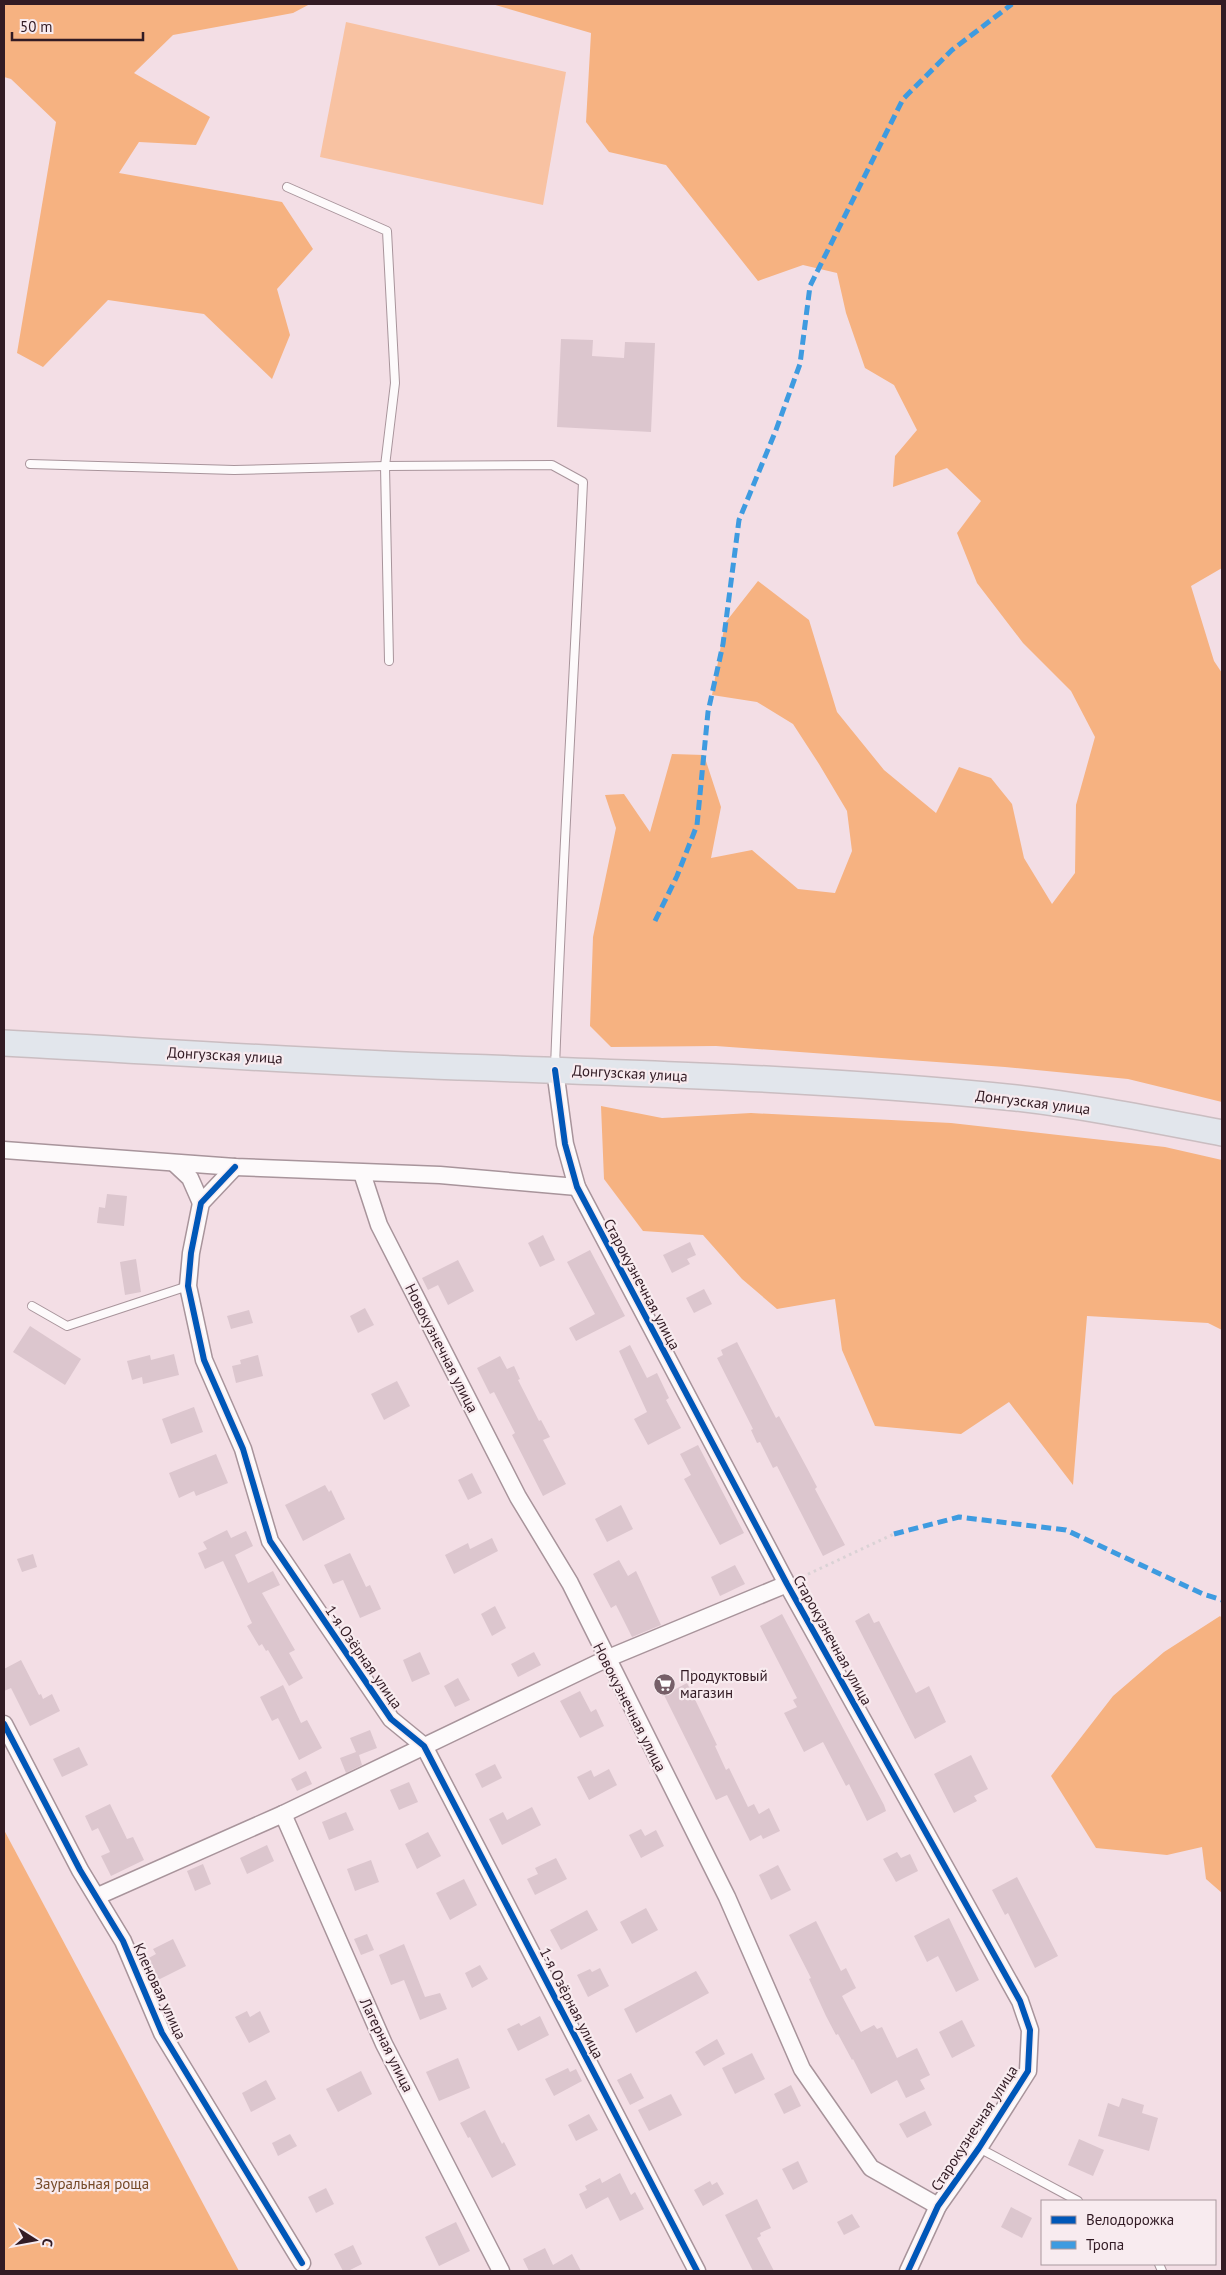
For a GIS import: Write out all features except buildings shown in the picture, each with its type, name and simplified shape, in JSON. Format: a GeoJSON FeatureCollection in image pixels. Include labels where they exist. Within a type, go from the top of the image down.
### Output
{"type":"FeatureCollection","features":[{"type":"Feature","properties":{"kind":"main road","name":"Донгузская улица"},"geometry":{"type":"LineString","coordinates":[[4,1043],[454,1067],[882,1086],[1018,1098],[1112,1112],[1222,1133]]}},
{"type":"Feature","properties":{"kind":"street","name":"Старокузнечная улица"},"geometry":{"type":"LineString","coordinates":[[555,1070],[565,1144],[576,1186],[787,1584],[1020,2001],[1030,2030],[1028,2071],[979,2148],[938,2206],[908,2271]]}},
{"type":"Feature","properties":{"kind":"street"},"geometry":{"type":"LineString","coordinates":[[4,1150],[235,1167],[440,1175],[576,1186]]}},
{"type":"Feature","properties":{"kind":"street"},"geometry":{"type":"LineString","coordinates":[[174,1163],[190,1178],[201,1203],[235,1167]]}},
{"type":"Feature","properties":{"kind":"street","name":"Новокузнечная улица"},"geometry":{"type":"LineString","coordinates":[[362,1173],[379,1225],[518,1497],[570,1583],[606,1659],[727,1897],[802,2069],[871,2168],[938,2206]]}},
{"type":"Feature","properties":{"kind":"street","name":"1-я Озёрная улица"},"geometry":{"type":"LineString","coordinates":[[201,1203],[191,1253],[188,1286],[204,1360],[243,1449],[270,1541],[391,1719],[424,1746],[697,2271]]}},
{"type":"Feature","properties":{"kind":"street"},"geometry":{"type":"LineString","coordinates":[[98,1896],[283,1814],[606,1659],[787,1584]]}},
{"type":"Feature","properties":{"kind":"street","name":"Кленовая улица"},"geometry":{"type":"LineString","coordinates":[[4,1724],[80,1870],[98,1896],[123,1942],[162,2033],[302,2263]]}},
{"type":"Feature","properties":{"kind":"street","name":"Лагерная улица"},"geometry":{"type":"LineString","coordinates":[[283,1814],[384,2044],[501,2271]]}},
{"type":"Feature","properties":{"kind":"lane"},"geometry":{"type":"LineString","coordinates":[[287,187],[387,231],[395,383],[385,466],[389,661]]}},
{"type":"Feature","properties":{"kind":"lane"},"geometry":{"type":"LineString","coordinates":[[30,464],[234,470],[552,464],[583,482],[570,768],[561,910],[555,1070]]}},
{"type":"Feature","properties":{"kind":"lane"},"geometry":{"type":"LineString","coordinates":[[32,1306],[67,1326],[188,1286]]}},
{"type":"Feature","properties":{"kind":"lane"},"geometry":{"type":"LineString","coordinates":[[979,2148],[1076,2200]]}},
{"type":"Feature","properties":{"kind":"path"},"geometry":{"type":"LineString","coordinates":[[787,1584],[894,1534]]}},
{"type":"Feature","properties":{"kind":"shaded area"},"geometry":{"type":"Polygon","coordinates":[[[346,22],[566,72],[543,205],[320,157],[346,22]]]}},
{"type":"Feature","properties":{"kind":"green space"},"geometry":{"type":"Polygon","coordinates":[[[4,4],[310,4],[293,13],[173,35],[134,73],[210,117],[196,145],[139,142],[119,173],[282,202],[313,249],[277,289],[290,335],[272,379],[204,314],[108,300],[43,367],[17,353],[56,122],[11,79],[4,77],[4,4]]]}},
{"type":"Feature","properties":{"kind":"green space"},"geometry":{"type":"Polygon","coordinates":[[[492,4],[1222,4],[1222,568],[1191,586],[1214,661],[1222,673],[1222,1102],[1128,1079],[1005,1067],[716,1046],[611,1047],[590,1026],[593,937],[616,828],[605,795],[624,794],[650,832],[672,754],[704,755],[721,807],[711,858],[752,850],[798,889],[835,893],[852,851],[847,811],[793,724],[757,702],[712,695],[725,623],[758,581],[809,620],[837,712],[884,770],[936,813],[959,767],[991,778],[1012,804],[1024,858],[1052,904],[1075,873],[1076,805],[1095,737],[1071,691],[1023,643],[977,583],[957,533],[981,501],[947,468],[893,487],[895,456],[917,430],[894,385],[865,368],[846,313],[837,273],[803,265],[758,281],[666,165],[609,152],[586,122],[591,33],[492,4]]]}},
{"type":"Feature","properties":{"kind":"green space"},"geometry":{"type":"Polygon","coordinates":[[[601,1106],[662,1118],[751,1113],[951,1123],[1165,1147],[1222,1160],[1222,1330],[1208,1323],[1087,1316],[1073,1485],[1009,1402],[961,1434],[875,1426],[842,1350],[835,1299],[777,1309],[742,1279],[703,1235],[643,1231],[604,1179],[601,1106]]]}},
{"type":"Feature","properties":{"kind":"green space"},"geometry":{"type":"Polygon","coordinates":[[[1220,1616],[1222,1618],[1222,1893],[1206,1879],[1202,1847],[1167,1855],[1096,1848],[1051,1776],[1113,1696],[1164,1652],[1220,1616]]]}},
{"type":"Feature","properties":{"kind":"green space","name":"Зауральная роща"},"geometry":{"type":"Polygon","coordinates":[[[4,1830],[239,2271],[4,2271],[4,1830]]]}},
{"type":"Feature","properties":{"kind":"marked path"},"geometry":{"type":"LineString","coordinates":[[655,921],[677,876],[697,825],[708,712],[723,644],[739,520],[776,430],[800,364],[810,286],[903,99],[952,50],[1012,4]]}},
{"type":"Feature","properties":{"kind":"marked path"},"geometry":{"type":"LineString","coordinates":[[894,1534],[959,1517],[1066,1530],[1203,1594],[1222,1600]]}},
{"type":"Feature","properties":{"kind":"cycle path"},"geometry":{"type":"LineString","coordinates":[[555,1070],[565,1144],[577,1187],[787,1584],[1020,2001],[1030,2030],[1028,2071],[979,2148],[938,2206],[908,2271]]}},
{"type":"Feature","properties":{"kind":"cycle path"},"geometry":{"type":"LineString","coordinates":[[235,1167],[201,1203],[191,1253],[188,1286],[204,1360],[243,1449],[270,1541],[391,1719],[424,1746],[697,2271]]}},
{"type":"Feature","properties":{"kind":"cycle path"},"geometry":{"type":"LineString","coordinates":[[4,1724],[80,1870],[123,1941],[162,2033],[302,2263]]}},
{"type":"Feature","properties":{"kind":"place","name":"Продуктовый магазин"},"geometry":{"type":"Point","coordinates":[664,1684]}}]}
